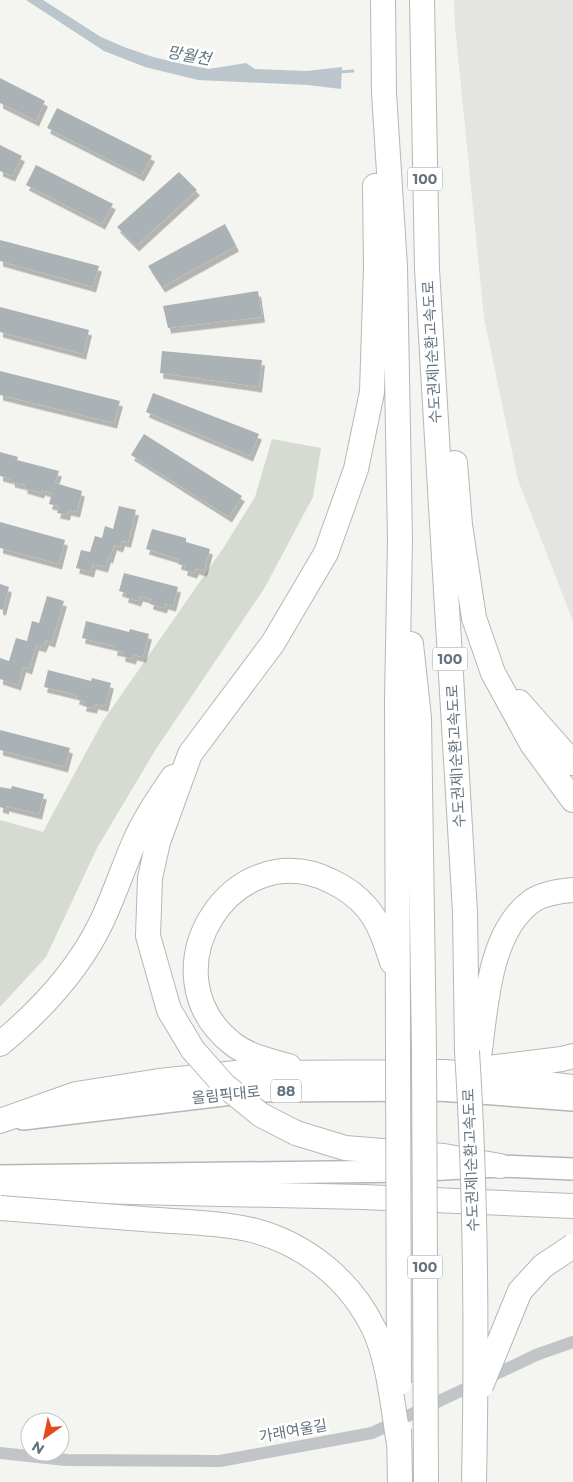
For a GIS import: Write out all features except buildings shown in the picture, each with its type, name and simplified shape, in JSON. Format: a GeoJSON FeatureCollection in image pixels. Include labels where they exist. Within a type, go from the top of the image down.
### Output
{"type":"FeatureCollection","features":[{"type":"Feature","properties":{"kind":"highway","name":"100"},"geometry":{"type":"LineString","coordinates":[[383,0],[384,93],[395,267],[400,540],[397,700],[400,1482]]}},
{"type":"Feature","properties":{"kind":"highway","name":"수도권제1순환고속도로"},"geometry":{"type":"LineString","coordinates":[[422,0],[427,269],[473,1051],[472,1140],[476,1399],[474,1482]]}},
{"type":"Feature","properties":{"kind":"highway"},"geometry":{"type":"LineString","coordinates":[[0,1044],[29,1021],[73,970],[101,923],[133,844],[153,805],[273,643],[326,553],[356,468],[372,392],[376,267],[375,184],[384,93]]}},
{"type":"Feature","properties":{"kind":"highway"},"geometry":{"type":"LineString","coordinates":[[427,269],[446,358],[460,525],[474,618],[493,673],[532,744],[573,800]]}},
{"type":"Feature","properties":{"kind":"highway","name":"100"},"geometry":{"type":"LineString","coordinates":[[400,540],[419,718],[424,1051],[426,1482]]}},
{"type":"Feature","properties":{"kind":"highway"},"geometry":{"type":"LineString","coordinates":[[493,673],[573,763]]}},
{"type":"Feature","properties":{"kind":"highway"},"geometry":{"type":"LineString","coordinates":[[190,754],[158,842],[150,878],[148,936],[169,1010],[193,1050],[224,1085],[261,1115],[296,1133],[345,1148],[444,1156],[500,1166]]}},
{"type":"Feature","properties":{"kind":"highway"},"geometry":{"type":"LineString","coordinates":[[312,1073],[261,1058],[234,1045],[215,1026],[202,1003],[195,978],[196,956],[210,917],[224,901],[239,888],[256,878],[278,871],[300,871],[320,875],[345,888],[368,908],[380,929],[398,977]]}},
{"type":"Feature","properties":{"kind":"highway"},"geometry":{"type":"LineString","coordinates":[[473,1051],[497,951],[516,916],[533,900],[558,891],[573,890]]}},
{"type":"Feature","properties":{"kind":"highway"},"geometry":{"type":"LineString","coordinates":[[0,1121],[76,1094],[159,1081],[236,1073],[446,1072],[562,1059],[573,1056]]}},
{"type":"Feature","properties":{"kind":"highway"},"geometry":{"type":"LineString","coordinates":[[446,1072],[573,1087]]}},
{"type":"Feature","properties":{"kind":"highway","name":"올림픽대로"},"geometry":{"type":"LineString","coordinates":[[0,1121],[258,1091],[440,1090],[573,1100]]}},
{"type":"Feature","properties":{"kind":"highway"},"geometry":{"type":"LineString","coordinates":[[0,1176],[407,1171],[500,1166],[573,1169]]}},
{"type":"Feature","properties":{"kind":"highway"},"geometry":{"type":"LineString","coordinates":[[0,1189],[334,1196],[573,1206]]}},
{"type":"Feature","properties":{"kind":"highway"},"geometry":{"type":"LineString","coordinates":[[0,1208],[219,1225],[256,1231],[292,1245],[330,1270],[358,1300],[371,1323],[386,1367],[399,1444]]}},
{"type":"Feature","properties":{"kind":"highway"},"geometry":{"type":"LineString","coordinates":[[476,1399],[487,1368],[520,1291],[543,1266],[573,1246]]}},
{"type":"Feature","properties":{"kind":"street","name":"가래여울길"},"geometry":{"type":"LineString","coordinates":[[0,1453],[66,1460],[220,1461],[372,1433],[536,1355],[573,1342]]}},
{"type":"Feature","properties":{"kind":"shaded area"},"geometry":{"type":"Polygon","coordinates":[[[26,0],[43,0],[101,37],[153,57],[182,64],[209,69],[246,63],[255,69],[307,71],[342,67],[341,89],[308,85],[198,80],[145,67],[104,51],[26,0]]]}},
{"type":"Feature","properties":{"kind":"shaded area"},"geometry":{"type":"Polygon","coordinates":[[[454,0],[573,0],[573,621],[518,480],[484,318],[455,27],[454,0]]]}},
{"type":"Feature","properties":{"kind":"shaded area"},"geometry":{"type":"Polygon","coordinates":[[[272,439],[321,448],[313,497],[264,589],[156,749],[97,848],[46,957],[0,1007],[0,820],[43,832],[103,721],[224,547],[255,497],[272,439]]]}},
{"type":"Feature","properties":{"kind":"waterway","name":"망월천"},"geometry":{"type":"LineString","coordinates":[[338,72],[353,71]]}}]}
